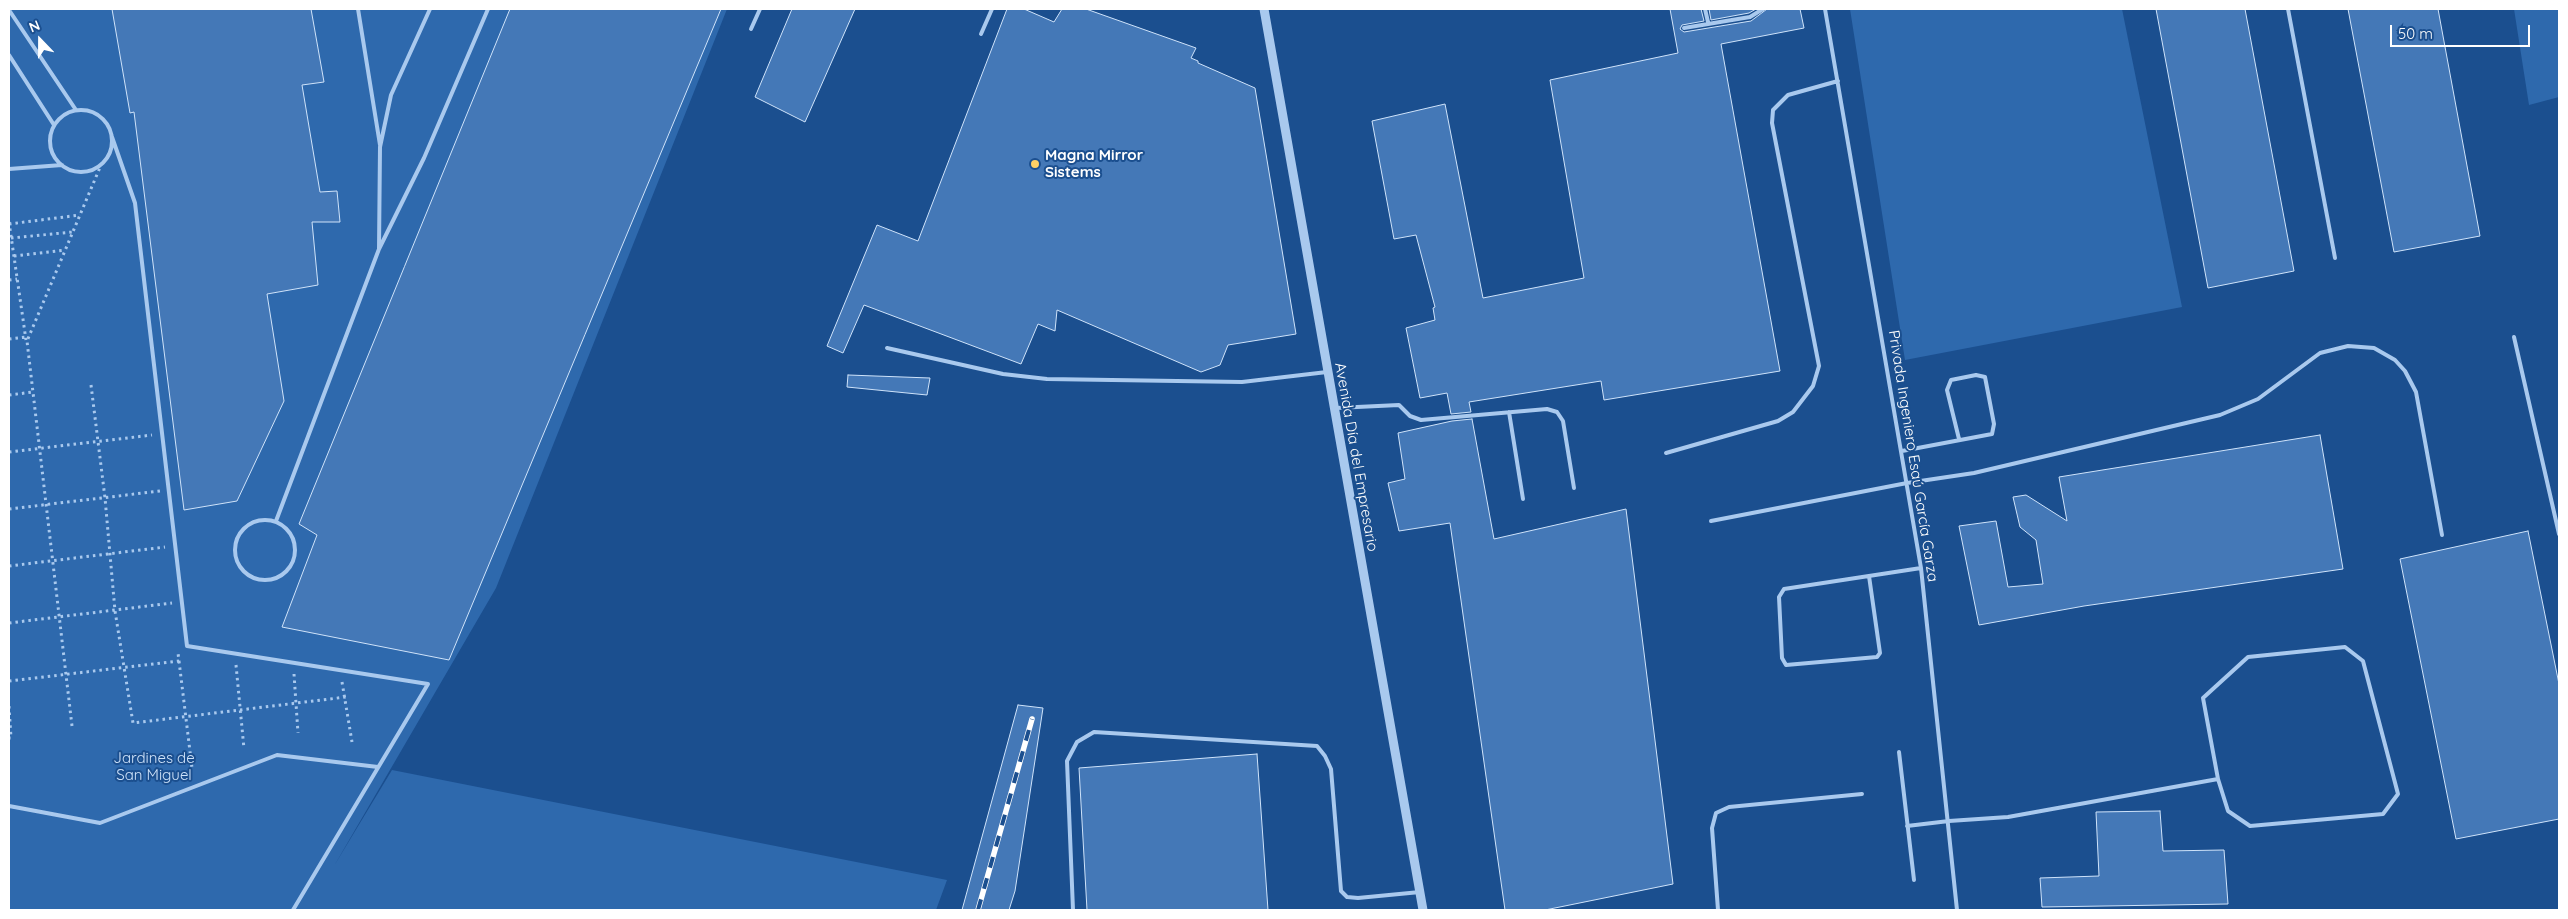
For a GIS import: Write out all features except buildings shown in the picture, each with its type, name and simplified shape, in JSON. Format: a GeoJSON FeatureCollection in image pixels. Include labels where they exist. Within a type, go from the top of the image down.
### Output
{"type":"FeatureCollection","features":[{"type":"Feature","properties":{"kind":"street","name":"Avenida Día del Empresario"},"geometry":{"type":"LineString","coordinates":[[1264,9],[1423,910]]}},
{"type":"Feature","properties":{"kind":"lane"},"geometry":{"type":"LineString","coordinates":[[358,9],[380,147],[379,249]]}},
{"type":"Feature","properties":{"kind":"lane"},"geometry":{"type":"LineString","coordinates":[[380,147],[391,94],[430,9]]}},
{"type":"Feature","properties":{"kind":"lane"},"geometry":{"type":"LineString","coordinates":[[276,521],[379,249],[424,158],[488,9]]}},
{"type":"Feature","properties":{"kind":"lane"},"geometry":{"type":"LineString","coordinates":[[751,30],[760,9]]}},
{"type":"Feature","properties":{"kind":"lane"},"geometry":{"type":"LineString","coordinates":[[981,34],[992,9]]}},
{"type":"Feature","properties":{"kind":"lane"},"geometry":{"type":"LineString","coordinates":[[1705,9],[1708,22]]}},
{"type":"Feature","properties":{"kind":"lane"},"geometry":{"type":"LineString","coordinates":[[1684,28],[1708,22],[1750,17],[1763,9]]}},
{"type":"Feature","properties":{"kind":"lane","name":"Privada Ingeniero Esaú García Garza"},"geometry":{"type":"LineString","coordinates":[[1825,9],[1921,568],[1957,910]]}},
{"type":"Feature","properties":{"kind":"lane"},"geometry":{"type":"LineString","coordinates":[[2288,9],[2335,258]]}},
{"type":"Feature","properties":{"kind":"lane"},"geometry":{"type":"LineString","coordinates":[[9,10],[76,110]]}},
{"type":"Feature","properties":{"kind":"lane"},"geometry":{"type":"LineString","coordinates":[[9,55],[54,125]]}},
{"type":"Feature","properties":{"kind":"lane"},"geometry":{"type":"LineString","coordinates":[[1666,453],[1778,421],[1793,412],[1813,386],[1819,366],[1772,123],[1773,110],[1788,95],[1838,81]]}},
{"type":"Feature","properties":{"kind":"lane"},"geometry":{"type":"LineString","coordinates":[[112,137],[112,148],[100,165],[91,170],[81,172],[71,170],[62,165],[54,157],[50,147],[50,136],[54,125],[60,118],[76,110],[96,113],[107,124],[112,137],[135,204],[187,646],[428,684],[293,910]]}},
{"type":"Feature","properties":{"kind":"lane"},"geometry":{"type":"LineString","coordinates":[[9,169],[62,165]]}},
{"type":"Feature","properties":{"kind":"lane"},"geometry":{"type":"LineString","coordinates":[[2514,338],[2559,534]]}},
{"type":"Feature","properties":{"kind":"lane"},"geometry":{"type":"LineString","coordinates":[[1711,521],[1907,483],[1974,473],[2220,415],[2258,399],[2320,353],[2348,346],[2374,348],[2395,360],[2405,371],[2416,392],[2442,535]]}},
{"type":"Feature","properties":{"kind":"lane"},"geometry":{"type":"LineString","coordinates":[[887,348],[1003,374],[1047,379],[1242,382],[1327,372]]}},
{"type":"Feature","properties":{"kind":"lane"},"geometry":{"type":"LineString","coordinates":[[1902,451],[1992,434],[1994,424],[1985,377],[1976,375],[1951,380],[1947,390],[1959,439]]}},
{"type":"Feature","properties":{"kind":"lane"},"geometry":{"type":"LineString","coordinates":[[1334,408],[1399,405],[1410,416],[1421,420],[1547,409],[1556,412],[1563,421],[1574,488]]}},
{"type":"Feature","properties":{"kind":"lane"},"geometry":{"type":"LineString","coordinates":[[1509,412],[1524,499]]}},
{"type":"Feature","properties":{"kind":"lane"},"geometry":{"type":"LineString","coordinates":[[265,519],[276,521],[284,526],[295,543],[293,562],[288,571],[280,577],[260,580],[250,577],[239,566],[234,552],[240,533],[251,523],[265,519]]}},
{"type":"Feature","properties":{"kind":"lane"},"geometry":{"type":"LineString","coordinates":[[1869,576],[1880,652],[1877,657],[1786,665],[1782,658],[1778,597],[1784,590],[1869,576],[1921,568]]}},
{"type":"Feature","properties":{"kind":"lane"},"geometry":{"type":"LineString","coordinates":[[2346,647],[2363,661],[2398,794],[2383,814],[2250,826],[2228,810],[2218,779],[2203,698],[2248,657],[2346,647]]}},
{"type":"Feature","properties":{"kind":"lane"},"geometry":{"type":"LineString","coordinates":[[1073,910],[1068,761],[1077,742],[1094,732],[1317,746],[1332,769],[1341,891],[1347,897],[1358,898],[1420,892]]}},
{"type":"Feature","properties":{"kind":"lane"},"geometry":{"type":"LineString","coordinates":[[1900,752],[1914,880]]}},
{"type":"Feature","properties":{"kind":"lane"},"geometry":{"type":"LineString","coordinates":[[9,806],[100,823],[277,755],[378,768]]}},
{"type":"Feature","properties":{"kind":"lane"},"geometry":{"type":"LineString","coordinates":[[1907,826],[2008,817],[2218,779]]}},
{"type":"Feature","properties":{"kind":"lane"},"geometry":{"type":"LineString","coordinates":[[1718,910],[1712,828],[1716,813],[1729,806],[1862,794]]}},
{"type":"Feature","properties":{"kind":"path"},"geometry":{"type":"LineString","coordinates":[[27,343],[100,165]]}},
{"type":"Feature","properties":{"kind":"path"},"geometry":{"type":"LineString","coordinates":[[72,726],[27,343],[9,223],[80,215]]}},
{"type":"Feature","properties":{"kind":"path"},"geometry":{"type":"LineString","coordinates":[[11,238],[73,232]]}},
{"type":"Feature","properties":{"kind":"path"},"geometry":{"type":"LineString","coordinates":[[14,256],[66,250]]}},
{"type":"Feature","properties":{"kind":"path"},"geometry":{"type":"LineString","coordinates":[[9,280],[17,279]]}},
{"type":"Feature","properties":{"kind":"path"},"geometry":{"type":"LineString","coordinates":[[9,339],[26,337]]}},
{"type":"Feature","properties":{"kind":"path"},"geometry":{"type":"LineString","coordinates":[[91,386],[105,498],[115,611],[133,723],[346,697]]}},
{"type":"Feature","properties":{"kind":"path"},"geometry":{"type":"LineString","coordinates":[[9,394],[32,392]]}},
{"type":"Feature","properties":{"kind":"path"},"geometry":{"type":"LineString","coordinates":[[9,452],[162,434]]}},
{"type":"Feature","properties":{"kind":"path"},"geometry":{"type":"LineString","coordinates":[[9,509],[169,490]]}},
{"type":"Feature","properties":{"kind":"path"},"geometry":{"type":"LineString","coordinates":[[160,492],[161,501]]}},
{"type":"Feature","properties":{"kind":"path"},"geometry":{"type":"LineString","coordinates":[[165,538],[167,557]]}},
{"type":"Feature","properties":{"kind":"path"},"geometry":{"type":"LineString","coordinates":[[9,566],[166,547]]}},
{"type":"Feature","properties":{"kind":"path"},"geometry":{"type":"LineString","coordinates":[[171,594],[173,612]]}},
{"type":"Feature","properties":{"kind":"path"},"geometry":{"type":"LineString","coordinates":[[9,623],[172,603]]}},
{"type":"Feature","properties":{"kind":"path"},"geometry":{"type":"LineString","coordinates":[[178,651],[192,768]]}},
{"type":"Feature","properties":{"kind":"path"},"geometry":{"type":"LineString","coordinates":[[9,681],[179,661]]}},
{"type":"Feature","properties":{"kind":"path"},"geometry":{"type":"LineString","coordinates":[[236,665],[244,749]]}},
{"type":"Feature","properties":{"kind":"path"},"geometry":{"type":"LineString","coordinates":[[294,674],[298,733]]}},
{"type":"Feature","properties":{"kind":"path"},"geometry":{"type":"LineString","coordinates":[[342,681],[352,742]]}},
{"type":"Feature","properties":{"kind":"path"},"geometry":{"type":"LineString","coordinates":[[9,706],[11,738],[9,738]]}},
{"type":"Feature","properties":{"kind":"green space","name":"Jardines de San Miguel"},"geometry":{"type":"Polygon","coordinates":[[[9,9],[727,9],[496,588],[334,866],[392,770],[947,880],[936,910],[9,910],[9,9]]]}},
{"type":"Feature","properties":{"kind":"green space"},"geometry":{"type":"Polygon","coordinates":[[[1850,9],[2122,9],[2182,307],[1905,360],[1850,9]]]}},
{"type":"Feature","properties":{"kind":"green space"},"geometry":{"type":"Polygon","coordinates":[[[2514,9],[2559,9],[2559,97],[2529,105],[2514,9]]]}},
{"type":"Feature","properties":{"kind":"railway"},"geometry":{"type":"LineString","coordinates":[[978,910],[1032,719]]}},
{"type":"Feature","properties":{"kind":"place","name":"Magna Mirror Sistems"},"geometry":{"type":"Point","coordinates":[1035,164]}}]}
